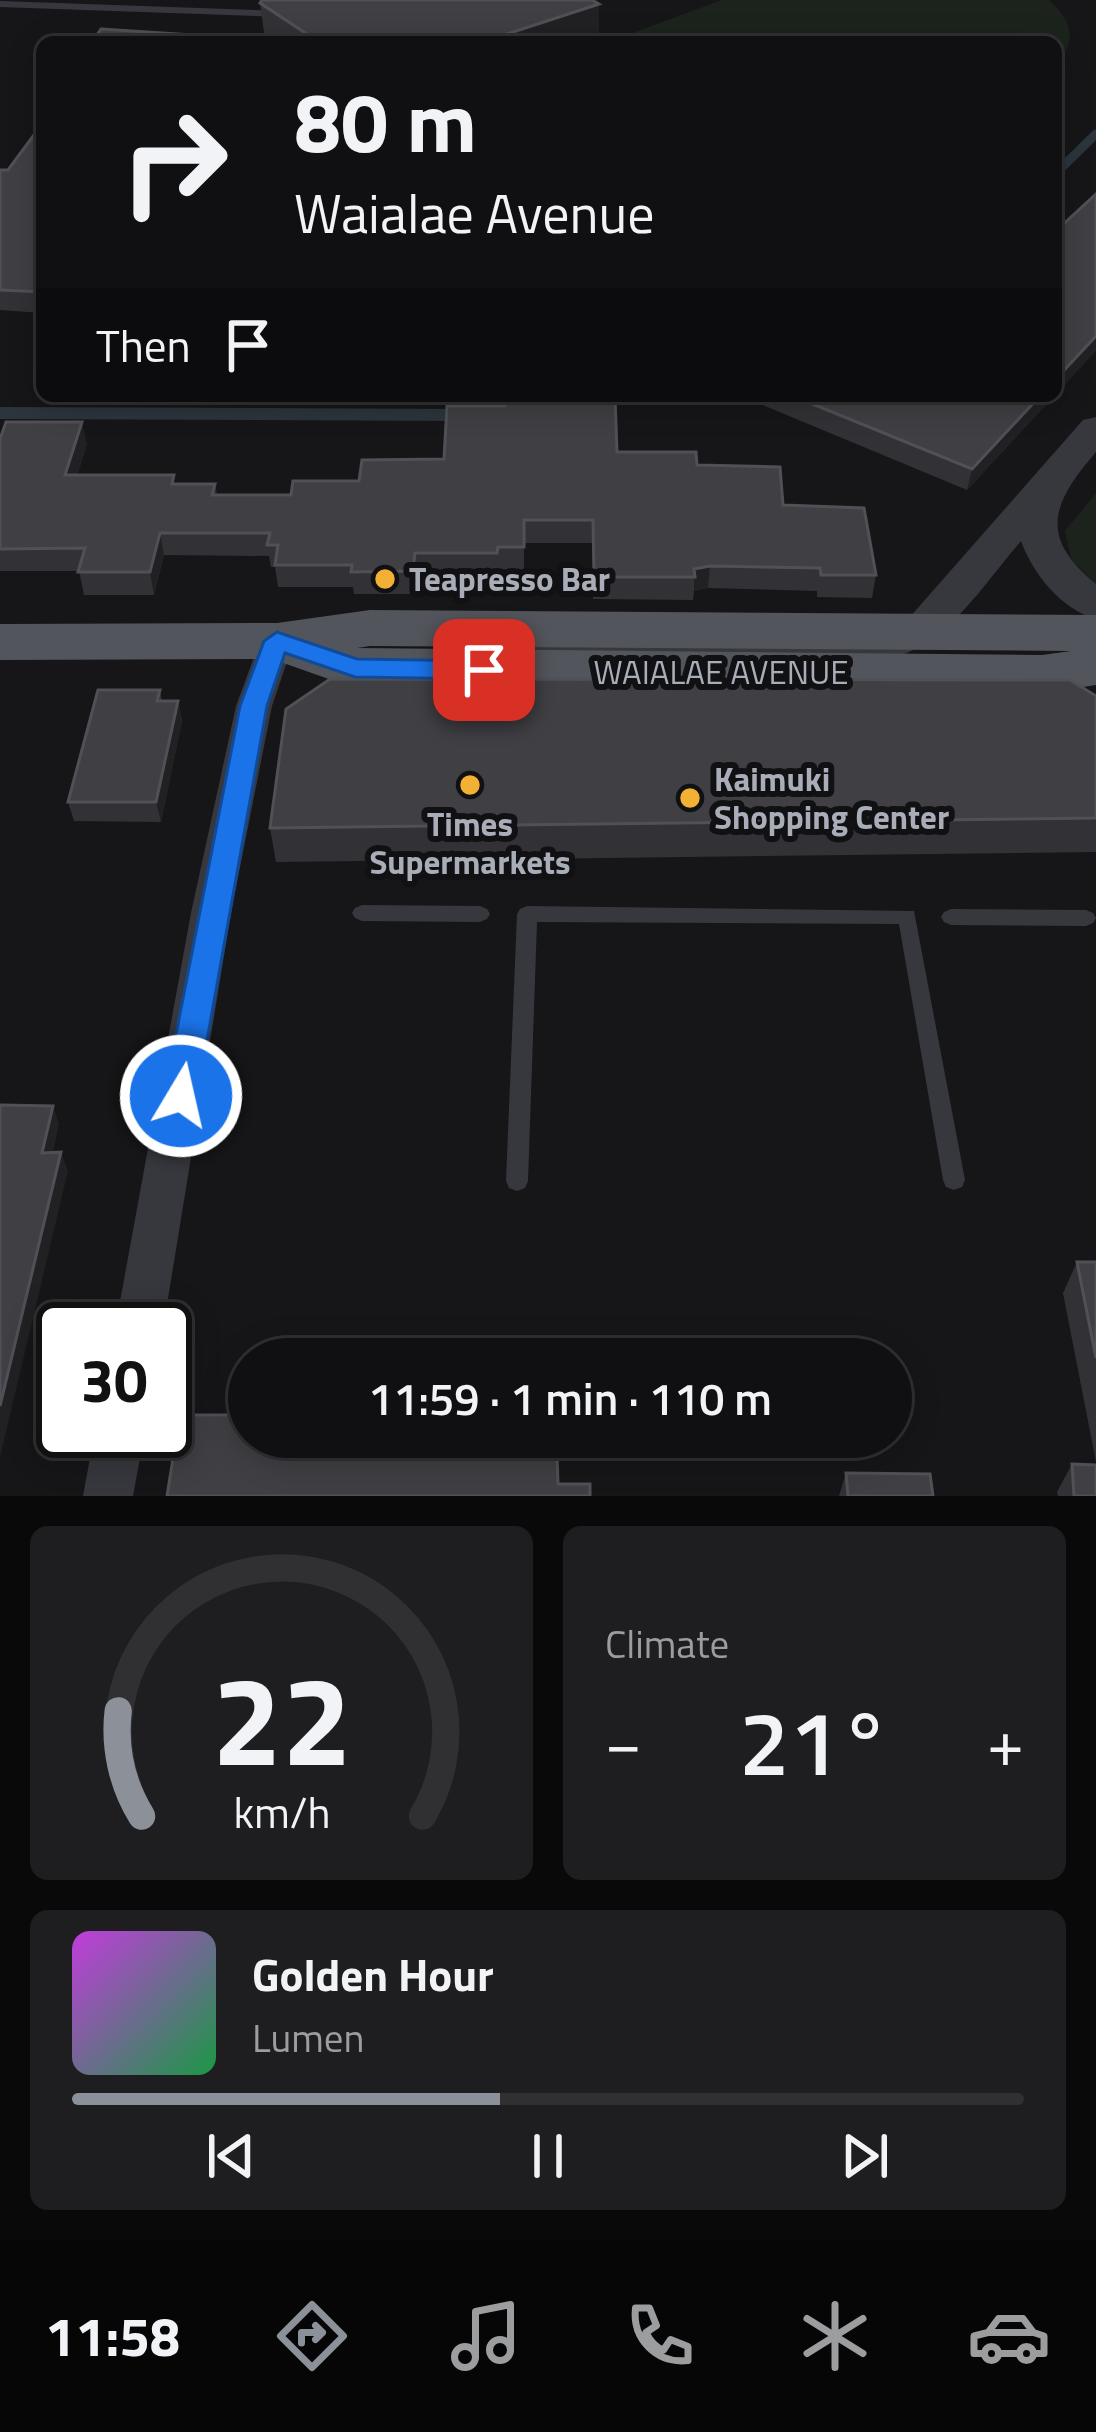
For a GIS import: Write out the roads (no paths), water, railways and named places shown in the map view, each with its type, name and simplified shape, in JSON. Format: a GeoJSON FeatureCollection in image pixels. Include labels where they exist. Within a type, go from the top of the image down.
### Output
{"type":"FeatureCollection","features":[{"type":"Feature","properties":{"kind":"main road","name":"WAIALAE AVENUE"},"geometry":{"type":"LineString","coordinates":[[0,642],[277,641],[370,628],[924,628],[1096,633]]}},
{"type":"Feature","properties":{"kind":"main road","name":"WAIALAE AVENUE"},"geometry":{"type":"LineString","coordinates":[[277,641],[355,668],[1042,674],[1096,666]]}},
{"type":"Feature","properties":{"kind":"street"},"geometry":{"type":"LineString","coordinates":[[484,670],[597,647],[882,649],[903,643],[924,628],[1096,428]]}},
{"type":"Feature","properties":{"kind":"street"},"geometry":{"type":"LineString","coordinates":[[1044,486],[1038,512],[1041,546],[1058,574],[1096,605]]}},
{"type":"Feature","properties":{"kind":"street"},"geometry":{"type":"LineString","coordinates":[[144,1302],[224,853],[254,706],[277,641]]}},
{"type":"Feature","properties":{"kind":"street"},"geometry":{"type":"LineString","coordinates":[[108,1496],[115,1458]]}},
{"type":"Feature","properties":{"kind":"lane"},"geometry":{"type":"LineString","coordinates":[[3,7],[299,15]]}},
{"type":"Feature","properties":{"kind":"lane"},"geometry":{"type":"LineString","coordinates":[[362,913],[480,914]]}},
{"type":"Feature","properties":{"kind":"lane"},"geometry":{"type":"LineString","coordinates":[[517,1181],[527,914],[907,916],[954,1180]]}},
{"type":"Feature","properties":{"kind":"lane"},"geometry":{"type":"LineString","coordinates":[[951,917],[1086,918]]}},
{"type":"Feature","properties":{"kind":"waterway"},"geometry":{"type":"LineString","coordinates":[[1062,167],[1096,134]]}},
{"type":"Feature","properties":{"kind":"waterway"},"geometry":{"type":"LineString","coordinates":[[0,413],[460,415]]}},
{"type":"Feature","properties":{"kind":"place","name":"Teapresso Bar"},"geometry":{"type":"Point","coordinates":[385,579]}},
{"type":"Feature","properties":{"kind":"place","name":"Times Supermarkets"},"geometry":{"type":"Point","coordinates":[470,785]}},
{"type":"Feature","properties":{"kind":"place","name":"Kaimuki Shopping Center"},"geometry":{"type":"Point","coordinates":[690,798]}}]}
